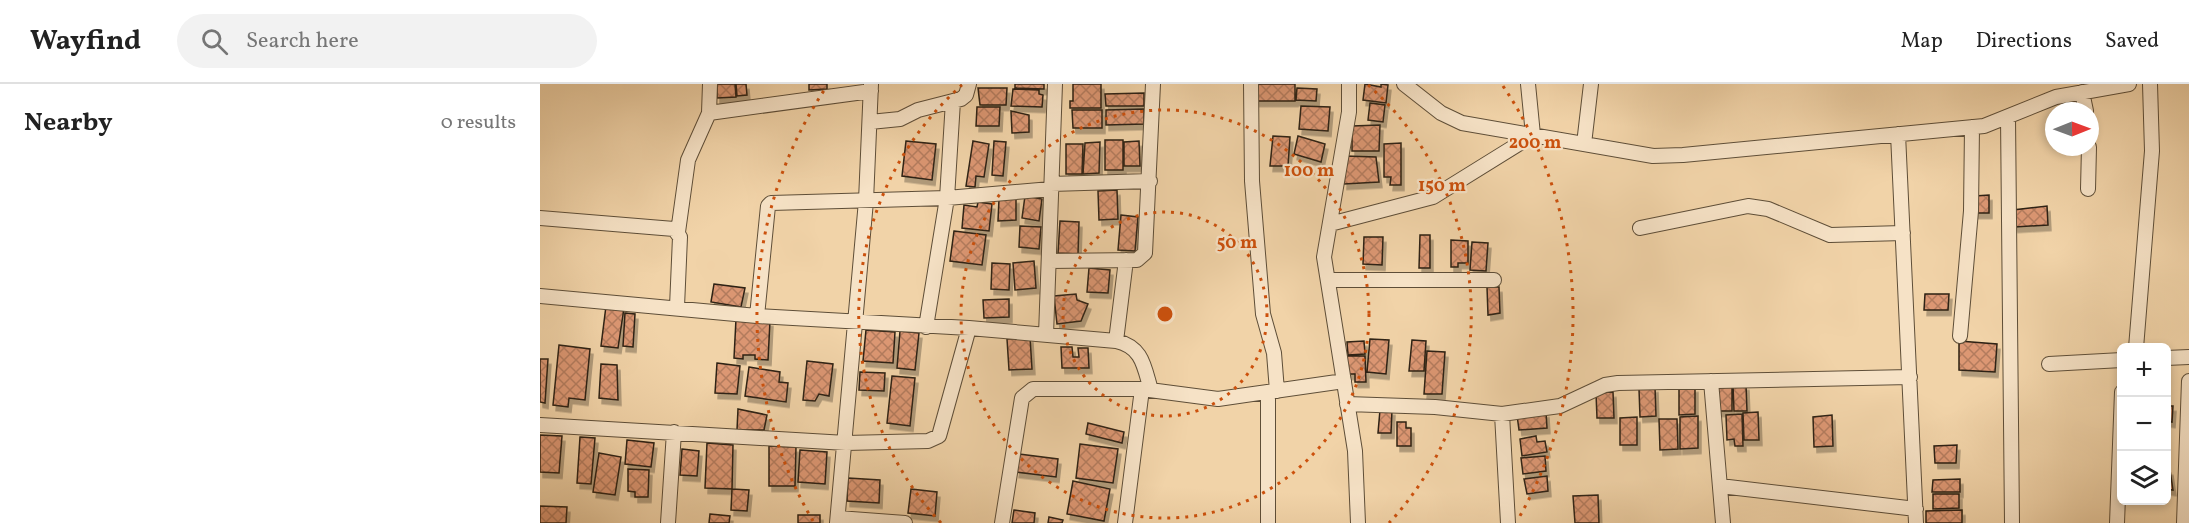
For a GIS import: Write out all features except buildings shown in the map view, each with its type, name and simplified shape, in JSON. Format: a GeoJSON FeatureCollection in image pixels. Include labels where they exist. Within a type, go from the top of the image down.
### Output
{"type":"FeatureCollection","features":[{"type":"Feature","properties":{"kind":"street"},"geometry":{"type":"LineString","coordinates":[[678,308],[680,237],[678,232],[688,160],[709,112],[710,84]]}},
{"type":"Feature","properties":{"kind":"street"},"geometry":{"type":"LineString","coordinates":[[926,327],[947,198],[953,101],[966,95],[969,84]]}},
{"type":"Feature","properties":{"kind":"street"},"geometry":{"type":"LineString","coordinates":[[1046,335],[1055,84]]}},
{"type":"Feature","properties":{"kind":"street"},"geometry":{"type":"LineString","coordinates":[[1049,261],[1126,260],[1141,257],[1148,247],[1153,84]]}},
{"type":"Feature","properties":{"kind":"street"},"geometry":{"type":"LineString","coordinates":[[1251,84],[1252,181],[1263,314],[1274,353],[1268,523]]}},
{"type":"Feature","properties":{"kind":"street"},"geometry":{"type":"LineString","coordinates":[[1349,84],[1349,112],[1324,257],[1355,451],[1358,523]]}},
{"type":"Feature","properties":{"kind":"street"},"geometry":{"type":"LineString","coordinates":[[1404,84],[1451,119],[1584,144],[1666,156],[1972,127],[2008,117],[2056,97],[2129,84]]}},
{"type":"Feature","properties":{"kind":"street"},"geometry":{"type":"LineString","coordinates":[[1528,84],[1533,135]]}},
{"type":"Feature","properties":{"kind":"street"},"geometry":{"type":"LineString","coordinates":[[1584,144],[1591,84]]}},
{"type":"Feature","properties":{"kind":"street"},"geometry":{"type":"LineString","coordinates":[[2136,343],[2152,151],[2150,84]]}},
{"type":"Feature","properties":{"kind":"street"},"geometry":{"type":"LineString","coordinates":[[709,112],[871,88],[866,201],[838,520],[905,523]]}},
{"type":"Feature","properties":{"kind":"street"},"geometry":{"type":"LineString","coordinates":[[2082,92],[2084,102]]}},
{"type":"Feature","properties":{"kind":"street"},"geometry":{"type":"LineString","coordinates":[[870,122],[900,119],[929,105],[961,99]]}},
{"type":"Feature","properties":{"kind":"street"},"geometry":{"type":"LineString","coordinates":[[2008,117],[2012,523]]}},
{"type":"Feature","properties":{"kind":"street"},"geometry":{"type":"LineString","coordinates":[[1960,336],[1971,210],[1972,127]]}},
{"type":"Feature","properties":{"kind":"street"},"geometry":{"type":"LineString","coordinates":[[1898,134],[1916,523]]}},
{"type":"Feature","properties":{"kind":"street"},"geometry":{"type":"LineString","coordinates":[[1330,225],[1433,197],[1533,135]]}},
{"type":"Feature","properties":{"kind":"street"},"geometry":{"type":"LineString","coordinates":[[2088,189],[2089,156]]}},
{"type":"Feature","properties":{"kind":"street"},"geometry":{"type":"LineString","coordinates":[[758,316],[768,206],[774,202],[947,198],[1051,187],[1149,181]]}},
{"type":"Feature","properties":{"kind":"street"},"geometry":{"type":"LineString","coordinates":[[1640,228],[1748,206],[1768,209],[1830,235],[1903,233]]}},
{"type":"Feature","properties":{"kind":"street"},"geometry":{"type":"LineString","coordinates":[[540,218],[674,229],[678,232]]}},
{"type":"Feature","properties":{"kind":"street"},"geometry":{"type":"LineString","coordinates":[[1116,341],[1126,260]]}},
{"type":"Feature","properties":{"kind":"street"},"geometry":{"type":"LineString","coordinates":[[1328,280],[1494,280]]}},
{"type":"Feature","properties":{"kind":"street"},"geometry":{"type":"LineString","coordinates":[[540,296],[758,316],[969,328],[1129,344],[1141,354],[1147,390],[1125,523]]}},
{"type":"Feature","properties":{"kind":"street"},"geometry":{"type":"LineString","coordinates":[[540,424],[846,443],[928,441],[939,436],[969,328]]}},
{"type":"Feature","properties":{"kind":"street"},"geometry":{"type":"LineString","coordinates":[[2171,358],[2189,357]]}},
{"type":"Feature","properties":{"kind":"street"},"geometry":{"type":"LineString","coordinates":[[2049,364],[2117,360]]}},
{"type":"Feature","properties":{"kind":"street"},"geometry":{"type":"LineString","coordinates":[[1347,404],[1435,407],[1502,414],[1560,406],[1605,385],[1910,377]]}},
{"type":"Feature","properties":{"kind":"street"},"geometry":{"type":"LineString","coordinates":[[1002,523],[1022,398],[1027,392],[1040,388],[1147,390],[1218,399],[1344,381]]}},
{"type":"Feature","properties":{"kind":"street"},"geometry":{"type":"LineString","coordinates":[[1711,381],[1723,523]]}},
{"type":"Feature","properties":{"kind":"street"},"geometry":{"type":"LineString","coordinates":[[2184,523],[2188,464],[2189,381]]}},
{"type":"Feature","properties":{"kind":"street"},"geometry":{"type":"LineString","coordinates":[[2117,523],[2121,397]]}},
{"type":"Feature","properties":{"kind":"street"},"geometry":{"type":"LineString","coordinates":[[1502,414],[1508,523]]}},
{"type":"Feature","properties":{"kind":"street"},"geometry":{"type":"LineString","coordinates":[[668,523],[674,432]]}},
{"type":"Feature","properties":{"kind":"street"},"geometry":{"type":"LineString","coordinates":[[1720,486],[1916,509]]}}]}
